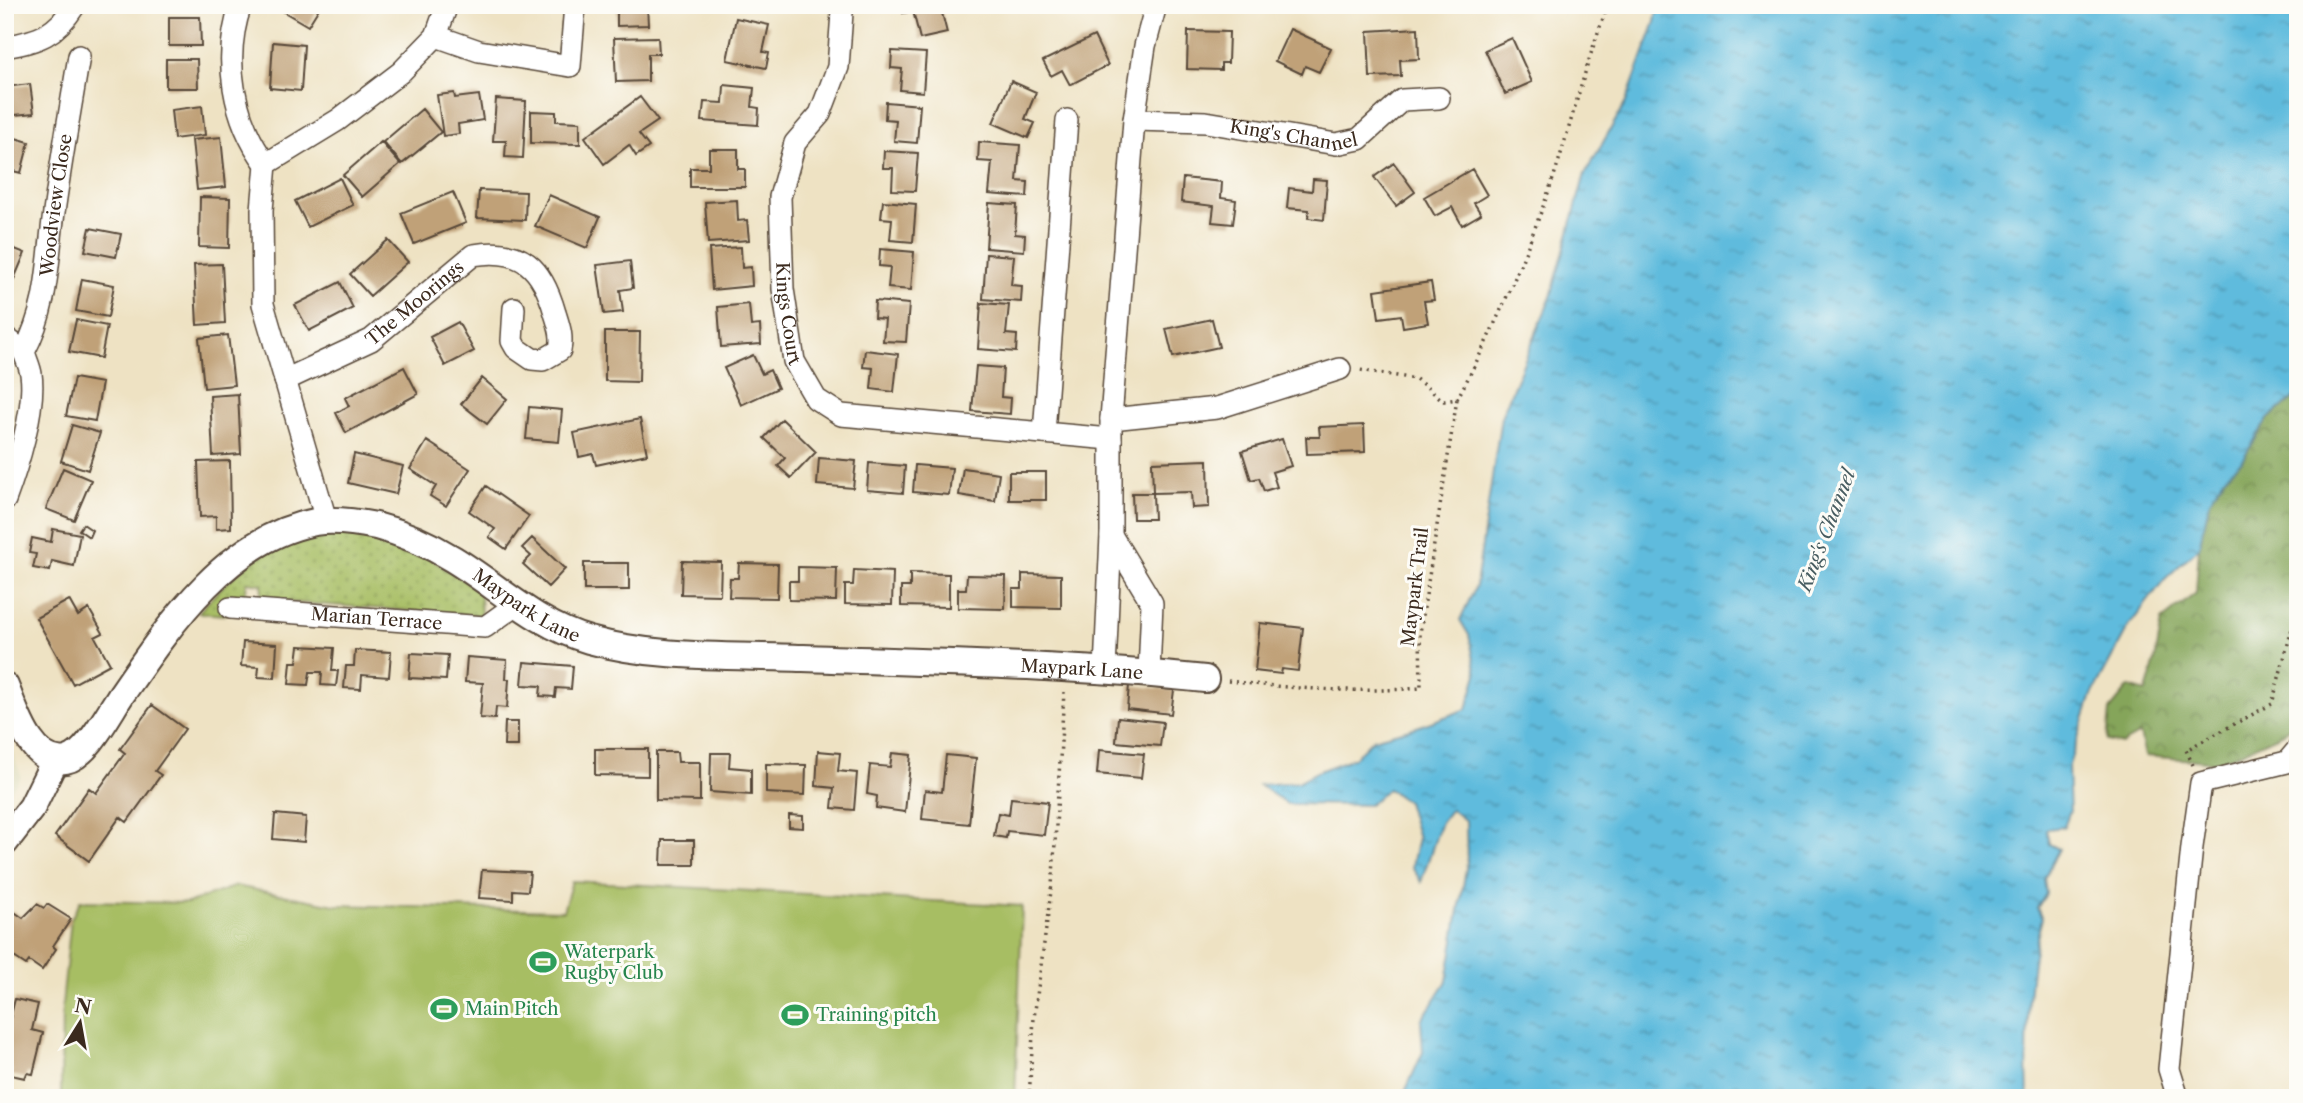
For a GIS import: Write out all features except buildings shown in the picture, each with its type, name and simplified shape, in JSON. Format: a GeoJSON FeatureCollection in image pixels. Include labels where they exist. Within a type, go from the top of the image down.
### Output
{"type":"FeatureCollection","features":[{"type":"Feature","properties":{"kind":"street"},"geometry":{"type":"LineString","coordinates":[[5,47],[37,41],[63,23],[75,5]]}},
{"type":"Feature","properties":{"kind":"street"},"geometry":{"type":"LineString","coordinates":[[240,5],[233,35],[232,78],[251,145],[266,164],[262,210],[262,304],[326,520]]}},
{"type":"Feature","properties":{"kind":"street"},"geometry":{"type":"LineString","coordinates":[[266,164],[338,120],[401,72],[436,36],[447,5]]}},
{"type":"Feature","properties":{"kind":"street"},"geometry":{"type":"LineString","coordinates":[[436,36],[479,51],[570,66],[576,5]]}},
{"type":"Feature","properties":{"kind":"street","name":"Kings Court"},"geometry":{"type":"LineString","coordinates":[[839,5],[842,13],[838,66],[820,114],[795,143],[780,197],[783,289],[794,361],[816,399],[841,415],[1044,433],[1111,429]]}},
{"type":"Feature","properties":{"kind":"street"},"geometry":{"type":"LineString","coordinates":[[1105,670],[1111,534],[1111,429],[1134,120],[1145,46],[1156,5]]}},
{"type":"Feature","properties":{"kind":"street","name":"Woodview Close"},"geometry":{"type":"LineString","coordinates":[[24,352],[36,330],[45,298],[54,207],[79,56]]}},
{"type":"Feature","properties":{"kind":"street","name":"King's Channel"},"geometry":{"type":"LineString","coordinates":[[1134,120],[1206,121],[1336,144],[1359,139],[1402,100],[1438,98]]}},
{"type":"Feature","properties":{"kind":"street"},"geometry":{"type":"LineString","coordinates":[[1044,433],[1067,120]]}},
{"type":"Feature","properties":{"kind":"street","name":"The Moorings"},"geometry":{"type":"LineString","coordinates":[[285,380],[371,340],[473,256],[489,253],[506,253],[522,259],[534,269],[546,287],[553,306],[562,339],[560,350],[543,360],[533,359],[516,348],[512,341],[514,308]]}},
{"type":"Feature","properties":{"kind":"street"},"geometry":{"type":"LineString","coordinates":[[5,337],[24,352],[31,375],[30,405],[21,450],[5,500]]}},
{"type":"Feature","properties":{"kind":"street"},"geometry":{"type":"LineString","coordinates":[[1111,429],[1217,408],[1340,369]]}},
{"type":"Feature","properties":{"kind":"street","name":"Maypark Lane"},"geometry":{"type":"LineString","coordinates":[[55,760],[68,760],[81,752],[170,628],[226,566],[275,533],[326,520],[366,524],[409,537],[454,559],[538,618],[576,636],[609,645],[654,651],[1105,670],[1205,679]]}},
{"type":"Feature","properties":{"kind":"street"},"geometry":{"type":"LineString","coordinates":[[1111,534],[1152,603],[1149,673]]}},
{"type":"Feature","properties":{"kind":"street","name":"Marian Terrace"},"geometry":{"type":"LineString","coordinates":[[230,608],[485,626],[517,604]]}},
{"type":"Feature","properties":{"kind":"street"},"geometry":{"type":"LineString","coordinates":[[5,686],[32,744],[43,755],[55,760],[32,807],[5,842]]}},
{"type":"Feature","properties":{"kind":"street"},"geometry":{"type":"LineString","coordinates":[[2178,1098],[2169,1069],[2201,783],[2287,762],[2298,749]]}},
{"type":"Feature","properties":{"kind":"path","name":"Maypark Trail"},"geometry":{"type":"LineString","coordinates":[[1205,679],[1265,686],[1390,690],[1422,688],[1420,634],[1457,400],[1483,351],[1528,247],[1608,5]]}},
{"type":"Feature","properties":{"kind":"path"},"geometry":{"type":"LineString","coordinates":[[1340,369],[1416,379],[1444,401],[1457,400]]}},
{"type":"Feature","properties":{"kind":"path"},"geometry":{"type":"LineString","coordinates":[[2201,783],[2186,750],[2272,704],[2298,606]]}},
{"type":"Feature","properties":{"kind":"path"},"geometry":{"type":"LineString","coordinates":[[1029,1098],[1034,1018],[1053,876],[1065,668]]}},
{"type":"Feature","properties":{"kind":"shaded area"},"geometry":{"type":"Polygon","coordinates":[[[5,731],[21,776],[5,799],[5,731]]]}},
{"type":"Feature","properties":{"kind":"green space"},"geometry":{"type":"Polygon","coordinates":[[[2298,394],[2298,716],[2284,733],[2219,762],[2145,756],[2140,734],[2122,744],[2107,741],[2110,710],[2129,687],[2146,692],[2162,620],[2196,593],[2199,547],[2210,500],[2225,477],[2242,460],[2268,419],[2298,394]]]}},
{"type":"Feature","properties":{"kind":"green space"},"geometry":{"type":"Polygon","coordinates":[[[344,532],[375,537],[428,557],[472,586],[480,595],[481,616],[261,600],[262,584],[247,582],[245,599],[228,597],[225,615],[198,613],[235,575],[263,554],[312,534],[344,532]]]}},
{"type":"Feature","properties":{"kind":"green space","name":"Waterpark Rugby Club"},"geometry":{"type":"Polygon","coordinates":[[[572,881],[1022,906],[1015,1098],[61,1098],[62,1005],[71,919],[80,901],[188,903],[236,886],[335,905],[563,911],[572,881]]]}},
{"type":"Feature","properties":{"kind":"water"},"geometry":{"type":"Polygon","coordinates":[[[1658,5],[2298,5],[2298,394],[2268,419],[2242,460],[2225,477],[2210,500],[2199,547],[2164,580],[2129,626],[2092,695],[2068,768],[2070,811],[2064,827],[2046,829],[2049,844],[2059,849],[2044,878],[2046,894],[2037,908],[2042,918],[2030,984],[2028,1098],[1391,1098],[1405,1092],[1423,1052],[1421,1021],[1447,981],[1467,863],[1466,821],[1451,809],[1441,822],[1421,882],[1412,866],[1418,838],[1407,802],[1388,789],[1369,805],[1287,804],[1259,785],[1298,782],[1354,758],[1373,739],[1467,709],[1477,674],[1469,635],[1460,620],[1476,586],[1501,417],[1551,297],[1585,174],[1626,102],[1655,22],[1658,5]]]}},
{"type":"Feature","properties":{"kind":"place","name":"Waterpark Rugby Club"},"geometry":{"type":"Point","coordinates":[543,962]}},
{"type":"Feature","properties":{"kind":"place","name":"Main Pitch"},"geometry":{"type":"Point","coordinates":[444,1009]}},
{"type":"Feature","properties":{"kind":"place","name":"Training pitch"},"geometry":{"type":"Point","coordinates":[795,1015]}}]}
